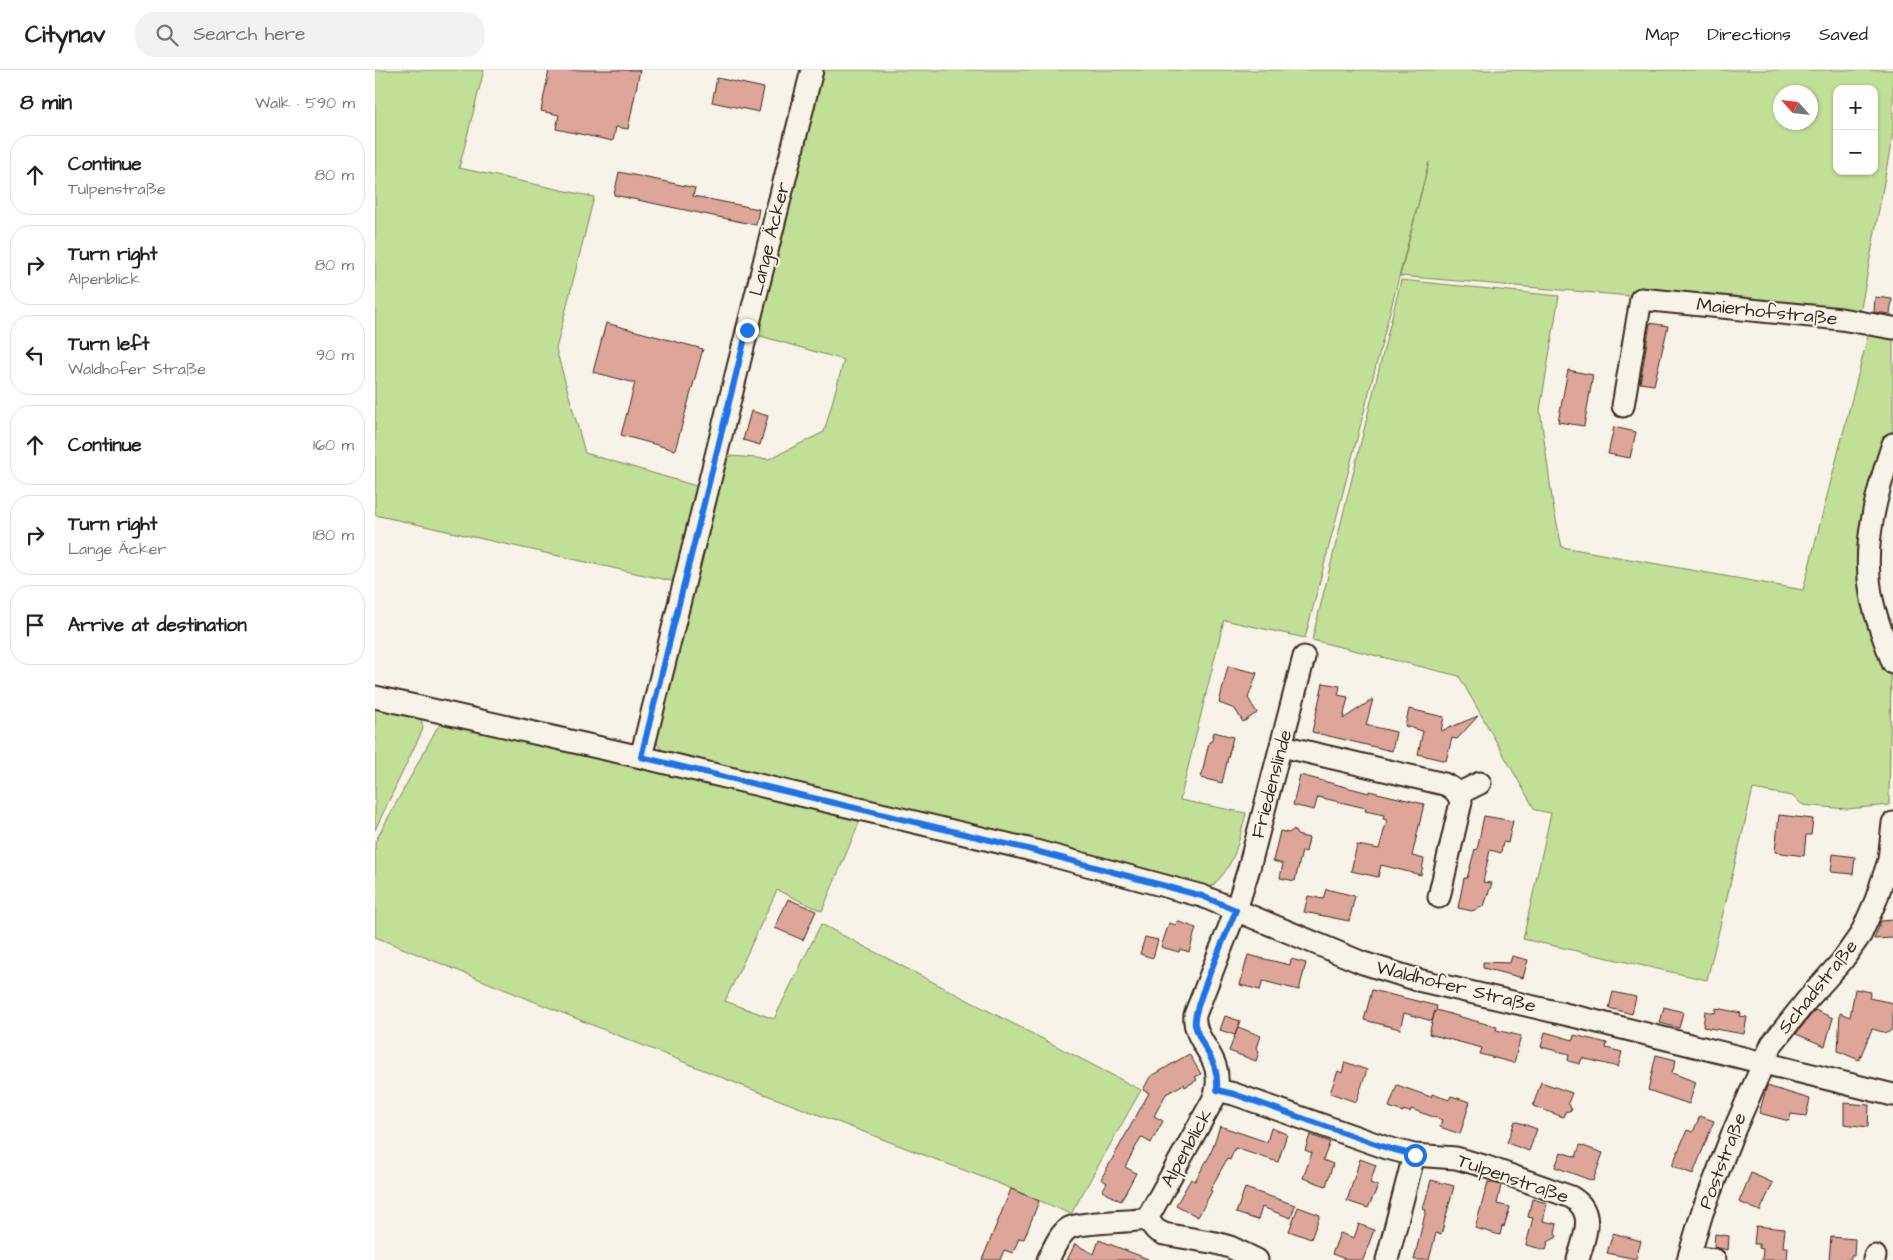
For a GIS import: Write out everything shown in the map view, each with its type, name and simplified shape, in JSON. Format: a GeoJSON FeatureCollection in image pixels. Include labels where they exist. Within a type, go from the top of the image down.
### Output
{"type":"FeatureCollection","features":[{"type":"Feature","properties":{"kind":"street","name":"Lange Äcker"},"geometry":{"type":"LineString","coordinates":[[641,757],[812,70]]}},
{"type":"Feature","properties":{"kind":"street","name":"Maierhofstraße"},"geometry":{"type":"LineString","coordinates":[[1623,406],[1641,299],[1841,319],[1893,328]]}},
{"type":"Feature","properties":{"kind":"street"},"geometry":{"type":"LineString","coordinates":[[1893,444],[1877,495],[1869,552],[1871,594],[1893,663]]}},
{"type":"Feature","properties":{"kind":"street","name":"Friedenslinde"},"geometry":{"type":"LineString","coordinates":[[1236,910],[1282,746],[1304,657]]}},
{"type":"Feature","properties":{"kind":"street","name":"Waldhofer Straße"},"geometry":{"type":"LineString","coordinates":[[375,697],[641,757],[1028,849],[1202,896],[1363,963],[1418,980],[1586,1019],[1893,1095]]}},
{"type":"Feature","properties":{"kind":"street"},"geometry":{"type":"LineString","coordinates":[[1282,746],[1444,784],[1453,788],[1459,794],[1460,810],[1439,897]]}},
{"type":"Feature","properties":{"kind":"street"},"geometry":{"type":"LineString","coordinates":[[1459,794],[1480,783]]}},
{"type":"Feature","properties":{"kind":"street","name":"Schadstraße"},"geometry":{"type":"LineString","coordinates":[[1762,1064],[1772,1044],[1807,1000],[1842,961],[1861,934],[1876,900],[1889,860],[1893,823]]}},
{"type":"Feature","properties":{"kind":"street","name":"Alpenblick"},"geometry":{"type":"LineString","coordinates":[[1147,1219],[1217,1090],[1215,1067],[1194,1024],[1197,1006],[1236,910]]}},
{"type":"Feature","properties":{"kind":"street","name":"Poststraße"},"geometry":{"type":"LineString","coordinates":[[1688,1259],[1702,1214],[1762,1064]]}},
{"type":"Feature","properties":{"kind":"street","name":"Tulpenstraße"},"geometry":{"type":"LineString","coordinates":[[1217,1090],[1234,1094],[1387,1148],[1415,1155],[1456,1158],[1571,1197],[1585,1209],[1587,1225],[1578,1260]]}},
{"type":"Feature","properties":{"kind":"street"},"geometry":{"type":"LineString","coordinates":[[1387,1260],[1415,1155]]}},
{"type":"Feature","properties":{"kind":"street"},"geometry":{"type":"LineString","coordinates":[[1047,1260],[1061,1236],[1069,1228],[1081,1225],[1131,1222],[1147,1219],[1156,1230],[1164,1234],[1216,1243],[1230,1247],[1257,1260]]}},
{"type":"Feature","properties":{"kind":"street"},"geometry":{"type":"LineString","coordinates":[[1688,1259],[1715,1260]]}},
{"type":"Feature","properties":{"kind":"green space"},"geometry":{"type":"Polygon","coordinates":[[[375,70],[484,70],[459,168],[594,197],[556,349],[585,453],[703,488],[680,583],[375,515],[375,70]]]}},
{"type":"Feature","properties":{"kind":"green space"},"geometry":{"type":"Polygon","coordinates":[[[817,70],[1893,70],[1893,133],[1859,319],[1642,297],[1400,276],[1429,162],[1305,638],[1224,620],[1180,800],[1246,813],[1234,856],[1223,874],[1207,890],[666,755],[658,745],[654,732],[719,461],[731,456],[769,459],[824,432],[844,360],[750,333],[817,70]]]}},
{"type":"Feature","properties":{"kind":"green space"},"geometry":{"type":"Polygon","coordinates":[[[1401,280],[1559,296],[1540,410],[1553,505],[1562,547],[1803,590],[1870,328],[1893,333],[1893,429],[1868,519],[1891,673],[1889,805],[1847,809],[1803,805],[1792,796],[1753,789],[1707,980],[1523,939],[1551,813],[1535,810],[1459,676],[1312,640],[1401,280]]]}},
{"type":"Feature","properties":{"kind":"green space"},"geometry":{"type":"Polygon","coordinates":[[[375,703],[421,718],[423,729],[375,830],[375,703]]]}},
{"type":"Feature","properties":{"kind":"green space"},"geometry":{"type":"Polygon","coordinates":[[[444,723],[862,816],[822,911],[777,890],[725,1001],[774,1019],[821,924],[1141,1090],[1071,1214],[995,1182],[743,1086],[375,937],[375,842],[437,728],[444,723]]]}},
{"type":"Feature","properties":{"kind":"building"},"geometry":{"type":"Polygon","coordinates":[[[549,70],[640,70],[628,129],[616,127],[613,141],[556,129],[559,115],[541,111],[549,70]]]}},
{"type":"Feature","properties":{"kind":"building"},"geometry":{"type":"Polygon","coordinates":[[[717,78],[764,88],[759,112],[712,102],[717,78]]]}},
{"type":"Feature","properties":{"kind":"building"},"geometry":{"type":"Polygon","coordinates":[[[619,172],[695,188],[693,196],[759,209],[756,225],[614,195],[619,172]]]}},
{"type":"Feature","properties":{"kind":"building"},"geometry":{"type":"Polygon","coordinates":[[[1875,297],[1892,299],[1890,314],[1874,312],[1875,297]]]}},
{"type":"Feature","properties":{"kind":"building"},"geometry":{"type":"Polygon","coordinates":[[[606,323],[703,349],[675,450],[621,435],[635,383],[593,372],[606,323]]]}},
{"type":"Feature","properties":{"kind":"building"},"geometry":{"type":"Polygon","coordinates":[[[1650,323],[1668,326],[1654,385],[1640,383],[1650,323]]]}},
{"type":"Feature","properties":{"kind":"building"},"geometry":{"type":"Polygon","coordinates":[[[1568,370],[1593,375],[1584,426],[1558,422],[1568,370]]]}},
{"type":"Feature","properties":{"kind":"building"},"geometry":{"type":"Polygon","coordinates":[[[751,411],[768,416],[760,445],[743,440],[751,411]]]}},
{"type":"Feature","properties":{"kind":"building"},"geometry":{"type":"Polygon","coordinates":[[[1614,427],[1636,432],[1630,458],[1608,454],[1614,427]]]}},
{"type":"Feature","properties":{"kind":"building"},"geometry":{"type":"Polygon","coordinates":[[[1228,666],[1257,673],[1248,698],[1257,713],[1243,722],[1235,709],[1219,703],[1228,666]]]}},
{"type":"Feature","properties":{"kind":"building"},"geometry":{"type":"Polygon","coordinates":[[[1323,683],[1340,686],[1338,695],[1348,697],[1343,719],[1373,699],[1366,725],[1396,732],[1392,751],[1312,732],[1323,683]]]}},
{"type":"Feature","properties":{"kind":"building"},"geometry":{"type":"Polygon","coordinates":[[[1409,709],[1444,717],[1441,731],[1478,716],[1457,739],[1452,738],[1446,761],[1418,754],[1423,731],[1405,726],[1409,709]]]}},
{"type":"Feature","properties":{"kind":"building"},"geometry":{"type":"Polygon","coordinates":[[[1214,732],[1233,737],[1222,783],[1201,778],[1209,742],[1211,742],[1214,732]]]}},
{"type":"Feature","properties":{"kind":"building"},"geometry":{"type":"Polygon","coordinates":[[[1300,775],[1369,793],[1369,791],[1424,804],[1412,856],[1424,859],[1421,875],[1381,865],[1378,877],[1351,871],[1357,845],[1379,849],[1387,820],[1383,819],[1384,815],[1365,811],[1366,808],[1318,797],[1314,810],[1293,805],[1300,775]]]}},
{"type":"Feature","properties":{"kind":"building"},"geometry":{"type":"Polygon","coordinates":[[[1779,815],[1813,819],[1811,835],[1806,835],[1804,856],[1775,852],[1779,815]]]}},
{"type":"Feature","properties":{"kind":"building"},"geometry":{"type":"Polygon","coordinates":[[[1484,816],[1513,821],[1508,843],[1503,842],[1501,853],[1490,850],[1483,882],[1492,883],[1484,906],[1472,911],[1458,908],[1464,878],[1467,878],[1475,849],[1477,850],[1484,816]]]}},
{"type":"Feature","properties":{"kind":"building"},"geometry":{"type":"Polygon","coordinates":[[[1294,829],[1297,835],[1309,838],[1306,852],[1302,851],[1295,881],[1280,878],[1283,864],[1273,861],[1280,831],[1289,833],[1294,829]]]}},
{"type":"Feature","properties":{"kind":"building"},"geometry":{"type":"Polygon","coordinates":[[[1833,854],[1855,857],[1853,874],[1831,872],[1833,854]]]}},
{"type":"Feature","properties":{"kind":"building"},"geometry":{"type":"Polygon","coordinates":[[[1326,889],[1355,896],[1349,921],[1304,912],[1308,896],[1323,899],[1326,889]]]}},
{"type":"Feature","properties":{"kind":"building"},"geometry":{"type":"Polygon","coordinates":[[[788,899],[816,911],[803,940],[775,928],[788,899]]]}},
{"type":"Feature","properties":{"kind":"building"},"geometry":{"type":"Polygon","coordinates":[[[1893,920],[1893,938],[1874,939],[1881,921],[1893,920]]]}},
{"type":"Feature","properties":{"kind":"building"},"geometry":{"type":"Polygon","coordinates":[[[1177,921],[1196,928],[1189,952],[1180,949],[1179,952],[1161,947],[1169,923],[1176,925],[1177,921]]]}},
{"type":"Feature","properties":{"kind":"building"},"geometry":{"type":"Polygon","coordinates":[[[1145,937],[1158,940],[1153,958],[1140,954],[1145,937]]]}},
{"type":"Feature","properties":{"kind":"building"},"geometry":{"type":"Polygon","coordinates":[[[1248,955],[1290,965],[1291,959],[1306,963],[1299,990],[1263,981],[1260,990],[1240,985],[1248,955]]]}},
{"type":"Feature","properties":{"kind":"building"},"geometry":{"type":"Polygon","coordinates":[[[1512,956],[1528,960],[1523,978],[1483,968],[1483,962],[1510,963],[1512,956]]]}},
{"type":"Feature","properties":{"kind":"building"},"geometry":{"type":"Polygon","coordinates":[[[1855,989],[1871,992],[1869,998],[1893,1003],[1893,1029],[1887,1033],[1872,1029],[1859,1060],[1838,1051],[1840,1013],[1850,1017],[1855,989]]]}},
{"type":"Feature","properties":{"kind":"building"},"geometry":{"type":"Polygon","coordinates":[[[1372,990],[1437,1006],[1436,1010],[1497,1027],[1496,1030],[1521,1036],[1514,1063],[1480,1054],[1482,1048],[1429,1034],[1435,1011],[1432,1021],[1404,1013],[1400,1029],[1364,1020],[1372,990]]]}},
{"type":"Feature","properties":{"kind":"building"},"geometry":{"type":"Polygon","coordinates":[[[1613,992],[1636,997],[1632,1014],[1609,1008],[1613,992]]]}},
{"type":"Feature","properties":{"kind":"building"},"geometry":{"type":"Polygon","coordinates":[[[1664,1007],[1683,1012],[1679,1028],[1660,1023],[1664,1007]]]}},
{"type":"Feature","properties":{"kind":"building"},"geometry":{"type":"Polygon","coordinates":[[[1716,1008],[1741,1013],[1740,1016],[1747,1017],[1744,1034],[1703,1027],[1705,1011],[1715,1013],[1716,1008]]]}},
{"type":"Feature","properties":{"kind":"building"},"geometry":{"type":"Polygon","coordinates":[[[1815,1010],[1833,1018],[1825,1046],[1796,1034],[1815,1010]]]}},
{"type":"Feature","properties":{"kind":"building"},"geometry":{"type":"Polygon","coordinates":[[[1225,1016],[1240,1021],[1235,1035],[1220,1030],[1225,1016]]]}},
{"type":"Feature","properties":{"kind":"building"},"geometry":{"type":"Polygon","coordinates":[[[1238,1027],[1261,1036],[1257,1048],[1259,1052],[1256,1061],[1229,1051],[1238,1027]]]}},
{"type":"Feature","properties":{"kind":"building"},"geometry":{"type":"Polygon","coordinates":[[[1545,1032],[1573,1040],[1574,1035],[1607,1043],[1606,1048],[1622,1052],[1618,1067],[1582,1058],[1580,1064],[1568,1061],[1569,1054],[1541,1047],[1545,1032]]]}},
{"type":"Feature","properties":{"kind":"building"},"geometry":{"type":"Polygon","coordinates":[[[1189,1054],[1201,1074],[1195,1077],[1197,1080],[1185,1087],[1184,1084],[1166,1094],[1154,1116],[1163,1121],[1151,1143],[1141,1137],[1125,1167],[1136,1173],[1121,1201],[1102,1191],[1107,1183],[1101,1179],[1149,1093],[1143,1090],[1150,1077],[1189,1054]]]}},
{"type":"Feature","properties":{"kind":"building"},"geometry":{"type":"Polygon","coordinates":[[[1656,1055],[1676,1060],[1672,1073],[1696,1082],[1689,1104],[1648,1090],[1656,1055]]]}},
{"type":"Feature","properties":{"kind":"building"},"geometry":{"type":"Polygon","coordinates":[[[1345,1062],[1367,1070],[1356,1102],[1330,1093],[1338,1071],[1342,1073],[1345,1062]]]}},
{"type":"Feature","properties":{"kind":"building"},"geometry":{"type":"Polygon","coordinates":[[[1541,1082],[1572,1093],[1568,1103],[1572,1110],[1565,1112],[1563,1117],[1533,1106],[1541,1082]]]}},
{"type":"Feature","properties":{"kind":"building"},"geometry":{"type":"Polygon","coordinates":[[[1397,1085],[1431,1097],[1432,1094],[1449,1100],[1451,1096],[1470,1102],[1460,1134],[1440,1127],[1442,1120],[1411,1109],[1410,1112],[1403,1110],[1403,1112],[1389,1107],[1397,1085]]]}},
{"type":"Feature","properties":{"kind":"building"},"geometry":{"type":"Polygon","coordinates":[[[1767,1086],[1810,1099],[1806,1116],[1791,1114],[1789,1121],[1759,1113],[1767,1086]]]}},
{"type":"Feature","properties":{"kind":"building"},"geometry":{"type":"Polygon","coordinates":[[[1844,1103],[1869,1105],[1868,1127],[1844,1124],[1844,1103]]]}},
{"type":"Feature","properties":{"kind":"building"},"geometry":{"type":"Polygon","coordinates":[[[1700,1116],[1714,1121],[1693,1174],[1672,1166],[1687,1130],[1693,1132],[1700,1116]]]}},
{"type":"Feature","properties":{"kind":"building"},"geometry":{"type":"Polygon","coordinates":[[[1515,1121],[1537,1129],[1529,1151],[1507,1143],[1515,1121]]]}},
{"type":"Feature","properties":{"kind":"building"},"geometry":{"type":"Polygon","coordinates":[[[1220,1126],[1267,1142],[1271,1128],[1287,1134],[1278,1162],[1235,1148],[1230,1160],[1227,1159],[1210,1190],[1212,1191],[1198,1217],[1176,1205],[1191,1179],[1195,1181],[1210,1155],[1220,1126]]]}},
{"type":"Feature","properties":{"kind":"building"},"geometry":{"type":"Polygon","coordinates":[[[1310,1135],[1330,1142],[1323,1160],[1333,1164],[1326,1186],[1303,1178],[1312,1153],[1305,1150],[1310,1135]]]}},
{"type":"Feature","properties":{"kind":"building"},"geometry":{"type":"Polygon","coordinates":[[[1580,1145],[1603,1153],[1593,1181],[1555,1167],[1561,1152],[1576,1157],[1580,1145]]]}},
{"type":"Feature","properties":{"kind":"building"},"geometry":{"type":"Polygon","coordinates":[[[1360,1159],[1376,1165],[1370,1183],[1378,1186],[1368,1208],[1347,1201],[1360,1159]]]}},
{"type":"Feature","properties":{"kind":"building"},"geometry":{"type":"Polygon","coordinates":[[[1751,1173],[1773,1183],[1760,1211],[1739,1202],[1751,1173]]]}},
{"type":"Feature","properties":{"kind":"building"},"geometry":{"type":"Polygon","coordinates":[[[1431,1180],[1454,1186],[1441,1235],[1436,1233],[1429,1260],[1414,1260],[1426,1210],[1423,1209],[1431,1180]]]}},
{"type":"Feature","properties":{"kind":"building"},"geometry":{"type":"Polygon","coordinates":[[[1488,1182],[1501,1185],[1497,1204],[1510,1207],[1500,1235],[1475,1228],[1488,1182]]]}},
{"type":"Feature","properties":{"kind":"building"},"geometry":{"type":"Polygon","coordinates":[[[1245,1188],[1295,1205],[1291,1218],[1262,1207],[1258,1220],[1236,1213],[1245,1188]]]}},
{"type":"Feature","properties":{"kind":"building"},"geometry":{"type":"Polygon","coordinates":[[[1011,1189],[1039,1201],[1024,1239],[1019,1238],[1013,1253],[1004,1250],[1000,1260],[982,1260],[1011,1189]]]}},
{"type":"Feature","properties":{"kind":"building"},"geometry":{"type":"Polygon","coordinates":[[[1532,1199],[1547,1203],[1543,1221],[1557,1224],[1555,1233],[1557,1237],[1548,1242],[1546,1250],[1526,1245],[1533,1218],[1528,1217],[1532,1199]]]}},
{"type":"Feature","properties":{"kind":"building"},"geometry":{"type":"Polygon","coordinates":[[[1298,1207],[1320,1215],[1311,1239],[1289,1231],[1298,1207]]]}},
{"type":"Feature","properties":{"kind":"building"},"geometry":{"type":"Polygon","coordinates":[[[1359,1224],[1374,1230],[1363,1260],[1348,1260],[1332,1254],[1340,1233],[1354,1238],[1359,1224]]]}},
{"type":"Feature","properties":{"kind":"building"},"geometry":{"type":"Polygon","coordinates":[[[1756,1226],[1785,1229],[1783,1247],[1788,1247],[1787,1260],[1762,1260],[1763,1249],[1759,1248],[1759,1244],[1754,1244],[1756,1226]]]}},
{"type":"Feature","properties":{"kind":"building"},"geometry":{"type":"Polygon","coordinates":[[[1613,1233],[1641,1241],[1636,1259],[1607,1253],[1613,1233]]]}},
{"type":"Feature","properties":{"kind":"building"},"geometry":{"type":"Polygon","coordinates":[[[1715,1234],[1729,1236],[1728,1250],[1714,1247],[1715,1234]]]}},
{"type":"Feature","properties":{"kind":"building"},"geometry":{"type":"Polygon","coordinates":[[[1831,1237],[1855,1239],[1854,1256],[1851,1256],[1850,1260],[1829,1260],[1831,1237]]]}},
{"type":"Feature","properties":{"kind":"building"},"geometry":{"type":"Polygon","coordinates":[[[1099,1240],[1148,1259],[1067,1260],[1075,1244],[1094,1254],[1099,1240]]]}},
{"type":"Feature","properties":{"kind":"route"},"geometry":{"type":"LineString","coordinates":[[747,330],[641,757],[1028,849],[1202,896],[1236,910],[1197,1006],[1194,1024],[1215,1067],[1217,1090],[1234,1094],[1387,1148],[1415,1155]]}}]}
